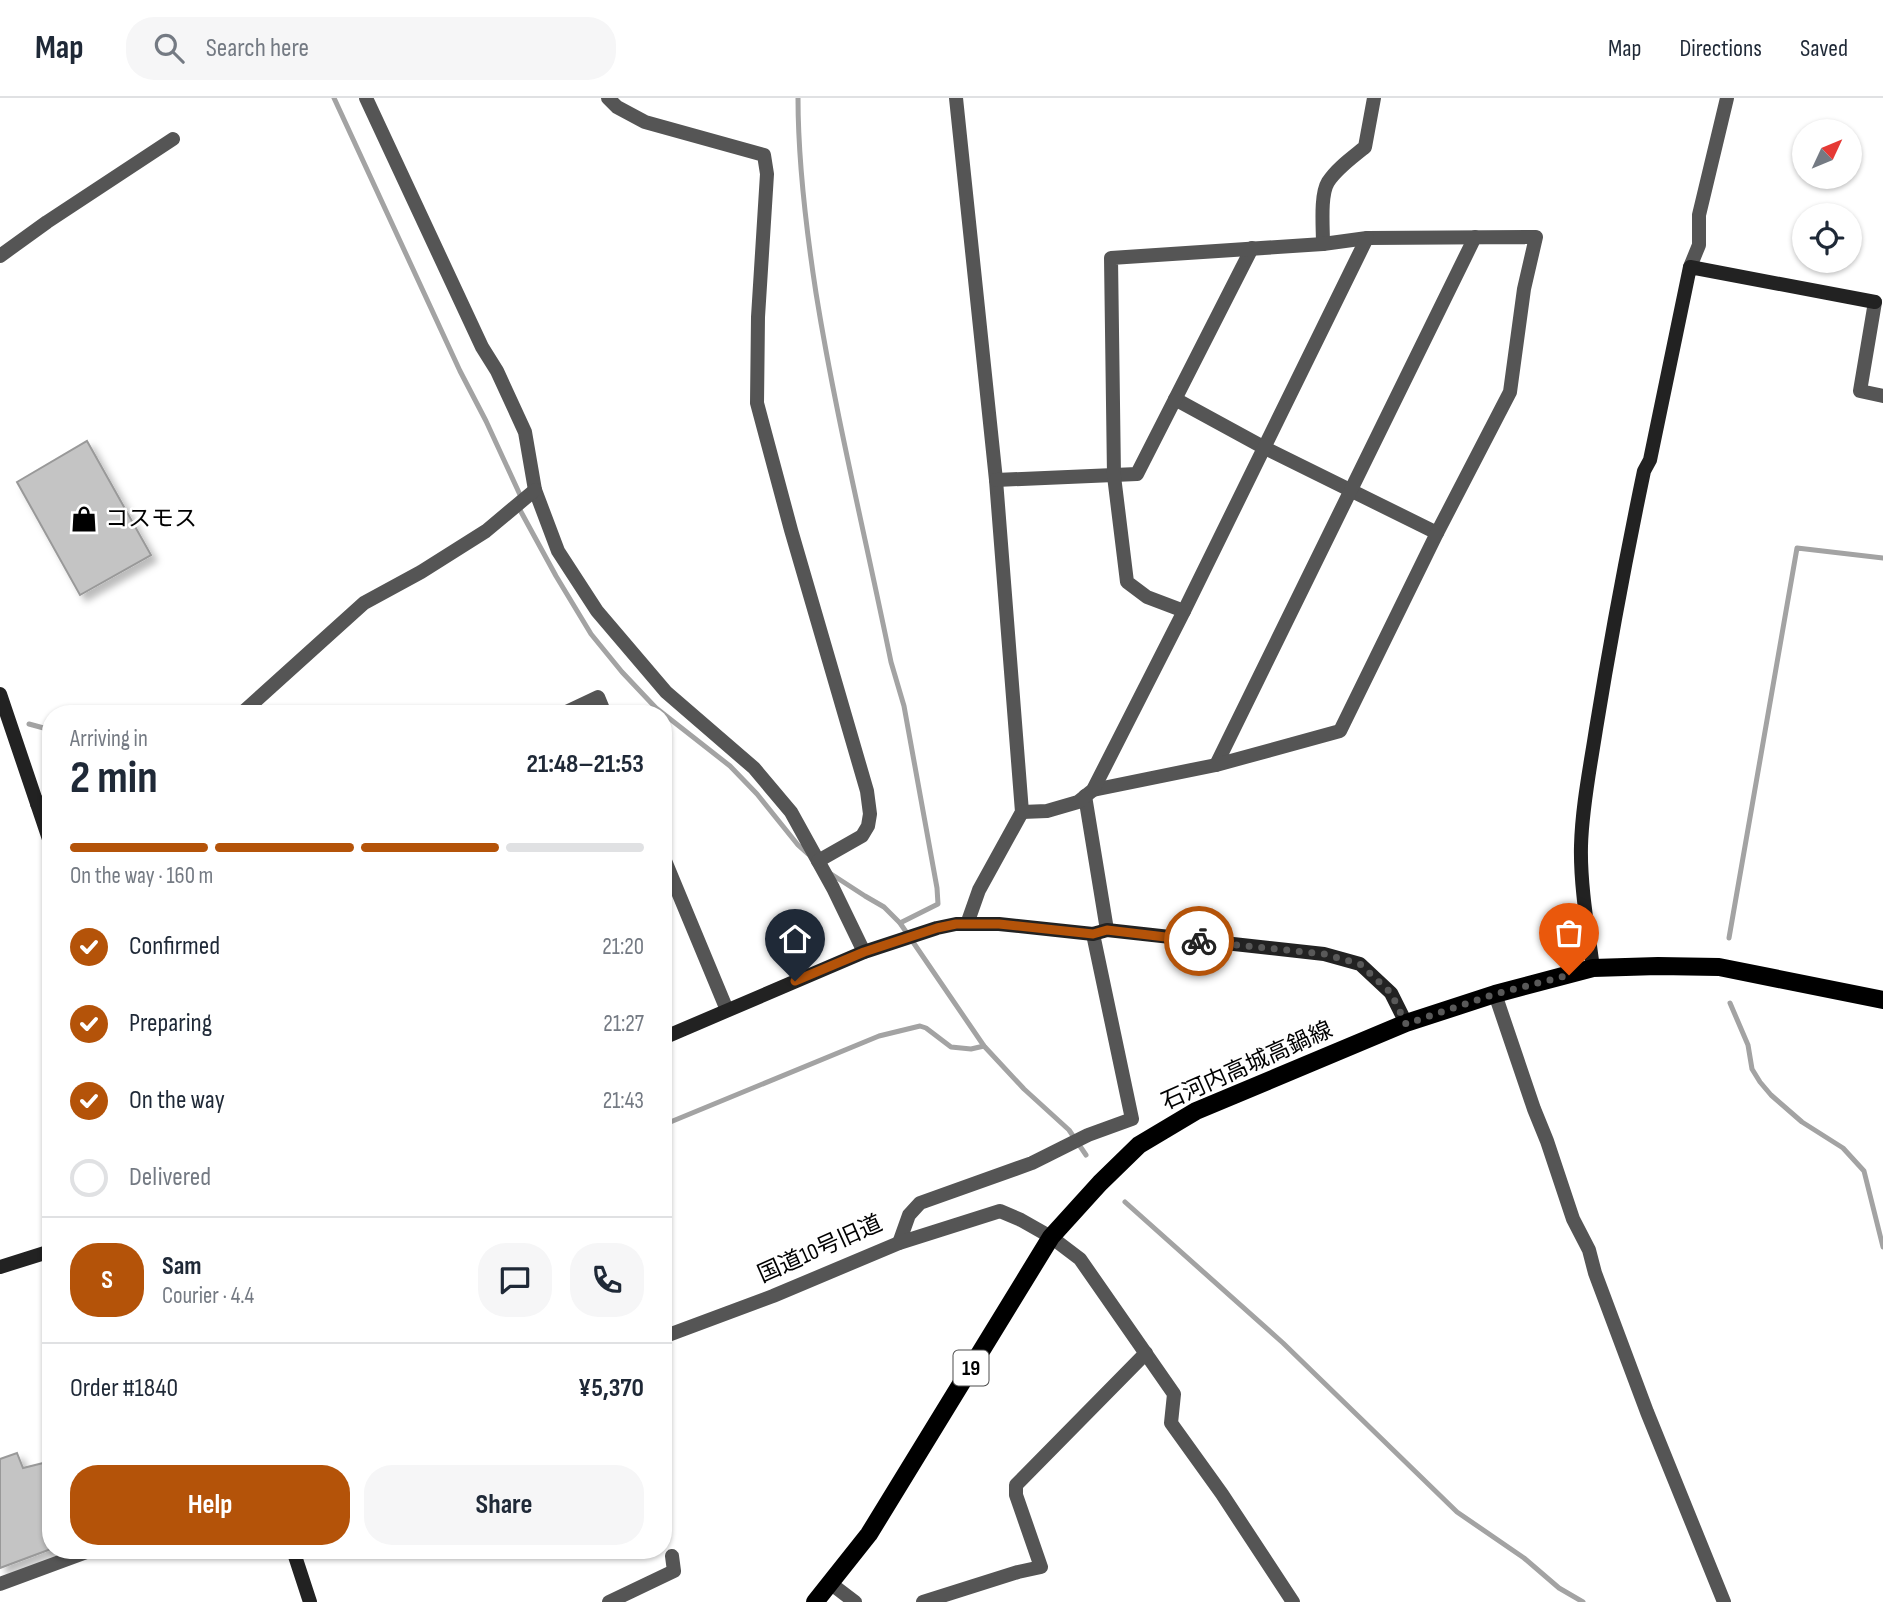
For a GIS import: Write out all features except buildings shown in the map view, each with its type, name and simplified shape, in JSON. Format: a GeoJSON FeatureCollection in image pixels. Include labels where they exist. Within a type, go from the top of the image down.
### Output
{"type":"FeatureCollection","features":[{"type":"Feature","properties":{"kind":"main road","name":"石河内高城高鍋線"},"geometry":{"type":"LineString","coordinates":[[815,1602],[869,1534],[1051,1237],[1139,1145],[1196,1111],[1406,1024],[1495,994],[1593,968],[1719,967],[1883,1000]]}},
{"type":"Feature","properties":{"kind":"street"},"geometry":{"type":"LineString","coordinates":[[366,98],[482,347],[497,371],[525,432],[535,490],[558,551],[597,611],[666,692],[754,768],[790,812],[833,888],[864,952]]}},
{"type":"Feature","properties":{"kind":"street"},"geometry":{"type":"LineString","coordinates":[[608,98],[617,107],[645,122],[764,155],[767,174],[758,317],[757,403],[867,791],[870,814],[868,826],[862,836],[818,861]]}},
{"type":"Feature","properties":{"kind":"street"},"geometry":{"type":"LineString","coordinates":[[956,98],[996,480],[1023,812],[979,890],[967,924]]}},
{"type":"Feature","properties":{"kind":"street"},"geometry":{"type":"LineString","coordinates":[[1322,244],[1327,183],[1348,160],[1365,147],[1374,98]]}},
{"type":"Feature","properties":{"kind":"street"},"geometry":{"type":"LineString","coordinates":[[1593,968],[1581,847],[1586,795],[1622,578],[1644,471],[1650,460],[1690,267],[1699,245],[1699,215],[1727,98]]}},
{"type":"Feature","properties":{"kind":"street"},"geometry":{"type":"LineString","coordinates":[[0,256],[173,139]]}},
{"type":"Feature","properties":{"kind":"street"},"geometry":{"type":"LineString","coordinates":[[1216,765],[1475,237]]}},
{"type":"Feature","properties":{"kind":"street"},"geometry":{"type":"LineString","coordinates":[[1089,793],[1216,765],[1340,731],[1510,392],[1524,289],[1536,237],[1367,238],[1322,244],[1111,258],[1114,476],[1127,582],[1147,597],[1184,611]]}},
{"type":"Feature","properties":{"kind":"street"},"geometry":{"type":"LineString","coordinates":[[1023,812],[1047,811],[1078,802],[1089,793],[1184,611],[1367,238]]}},
{"type":"Feature","properties":{"kind":"street"},"geometry":{"type":"LineString","coordinates":[[996,480],[1137,474],[1252,248]]}},
{"type":"Feature","properties":{"kind":"street"},"geometry":{"type":"LineString","coordinates":[[1690,267],[1875,302],[1860,391],[1883,396]]}},
{"type":"Feature","properties":{"kind":"street"},"geometry":{"type":"LineString","coordinates":[[1175,399],[1263,447],[1437,533]]}},
{"type":"Feature","properties":{"kind":"street"},"geometry":{"type":"LineString","coordinates":[[251,705],[364,603],[421,572],[486,531],[535,490]]}},
{"type":"Feature","properties":{"kind":"street"},"geometry":{"type":"LineString","coordinates":[[0,694],[42,797]]}},
{"type":"Feature","properties":{"kind":"street"},"geometry":{"type":"LineString","coordinates":[[581,705],[598,697],[601,705]]}},
{"type":"Feature","properties":{"kind":"street"},"geometry":{"type":"LineString","coordinates":[[1089,793],[1100,932]]}},
{"type":"Feature","properties":{"kind":"street"},"geometry":{"type":"LineString","coordinates":[[672,878],[727,1010]]}},
{"type":"Feature","properties":{"kind":"street"},"geometry":{"type":"LineString","coordinates":[[672,1034],[864,952],[956,924],[999,924],[1100,932],[1343,958],[1360,964],[1391,993],[1406,1024]]}},
{"type":"Feature","properties":{"kind":"street","name":"国道10号旧道"},"geometry":{"type":"LineString","coordinates":[[672,1334],[774,1296],[899,1243],[909,1215],[920,1203],[1032,1163],[1065,1145],[1132,1119],[1100,932]]}},
{"type":"Feature","properties":{"kind":"street"},"geometry":{"type":"LineString","coordinates":[[1495,994],[1573,1219],[1589,1250],[1595,1273],[1647,1412],[1724,1602]]}},
{"type":"Feature","properties":{"kind":"street"},"geometry":{"type":"LineString","coordinates":[[899,1243],[1000,1211],[1051,1237],[1080,1259],[1174,1394],[1171,1423],[1222,1494],[1293,1602]]}},
{"type":"Feature","properties":{"kind":"street"},"geometry":{"type":"LineString","coordinates":[[0,1267],[42,1254]]}},
{"type":"Feature","properties":{"kind":"street"},"geometry":{"type":"LineString","coordinates":[[923,1602],[1041,1567],[1016,1495],[1016,1485],[1146,1353]]}},
{"type":"Feature","properties":{"kind":"street"},"geometry":{"type":"LineString","coordinates":[[609,1602],[674,1571],[672,1556]]}},
{"type":"Feature","properties":{"kind":"street"},"geometry":{"type":"LineString","coordinates":[[0,1584],[68,1559]]}},
{"type":"Feature","properties":{"kind":"street"},"geometry":{"type":"LineString","coordinates":[[296,1559],[310,1602]]}},
{"type":"Feature","properties":{"kind":"street"},"geometry":{"type":"LineString","coordinates":[[830,1583],[855,1602]]}},
{"type":"Feature","properties":{"kind":"waterway"},"geometry":{"type":"LineString","coordinates":[[334,98],[521,497],[520,510],[591,634],[653,705]]}},
{"type":"Feature","properties":{"kind":"waterway"},"geometry":{"type":"LineString","coordinates":[[798,98],[803,196],[824,339],[891,662],[904,706],[937,888],[938,904],[900,923]]}},
{"type":"Feature","properties":{"kind":"waterway"},"geometry":{"type":"LineString","coordinates":[[1729,938],[1797,548],[1883,558]]}},
{"type":"Feature","properties":{"kind":"waterway"},"geometry":{"type":"LineString","coordinates":[[672,721],[730,766],[808,854]]}},
{"type":"Feature","properties":{"kind":"waterway"},"geometry":{"type":"LineString","coordinates":[[29,724],[42,728]]}},
{"type":"Feature","properties":{"kind":"waterway"},"geometry":{"type":"LineString","coordinates":[[828,872],[884,907],[900,923],[984,1046],[1024,1089],[1069,1130],[1086,1155]]}},
{"type":"Feature","properties":{"kind":"waterway"},"geometry":{"type":"LineString","coordinates":[[1730,1003],[1748,1045],[1752,1069],[1760,1082],[1802,1122],[1843,1148],[1864,1171],[1883,1247]]}},
{"type":"Feature","properties":{"kind":"waterway"},"geometry":{"type":"LineString","coordinates":[[672,1121],[879,1036],[920,1026],[951,1047],[971,1049],[984,1046]]}},
{"type":"Feature","properties":{"kind":"waterway"},"geometry":{"type":"LineString","coordinates":[[1125,1202],[1283,1343],[1457,1512],[1524,1558],[1559,1588],[1583,1602]]}},
{"type":"Feature","properties":{"kind":"way so far"},"geometry":{"type":"LineString","coordinates":[[1199,941],[1324,954],[1360,964],[1391,993],[1406,1024],[1495,994],[1569,975]]}},
{"type":"Feature","properties":{"kind":"place","name":"コスモス"},"geometry":{"type":"Point","coordinates":[84,519]}},
{"type":"Feature","properties":{"kind":"route"},"geometry":{"type":"LineString","coordinates":[[795,981],[864,952],[956,924],[999,924],[1093,934],[1107,930],[1199,941]]}}]}
